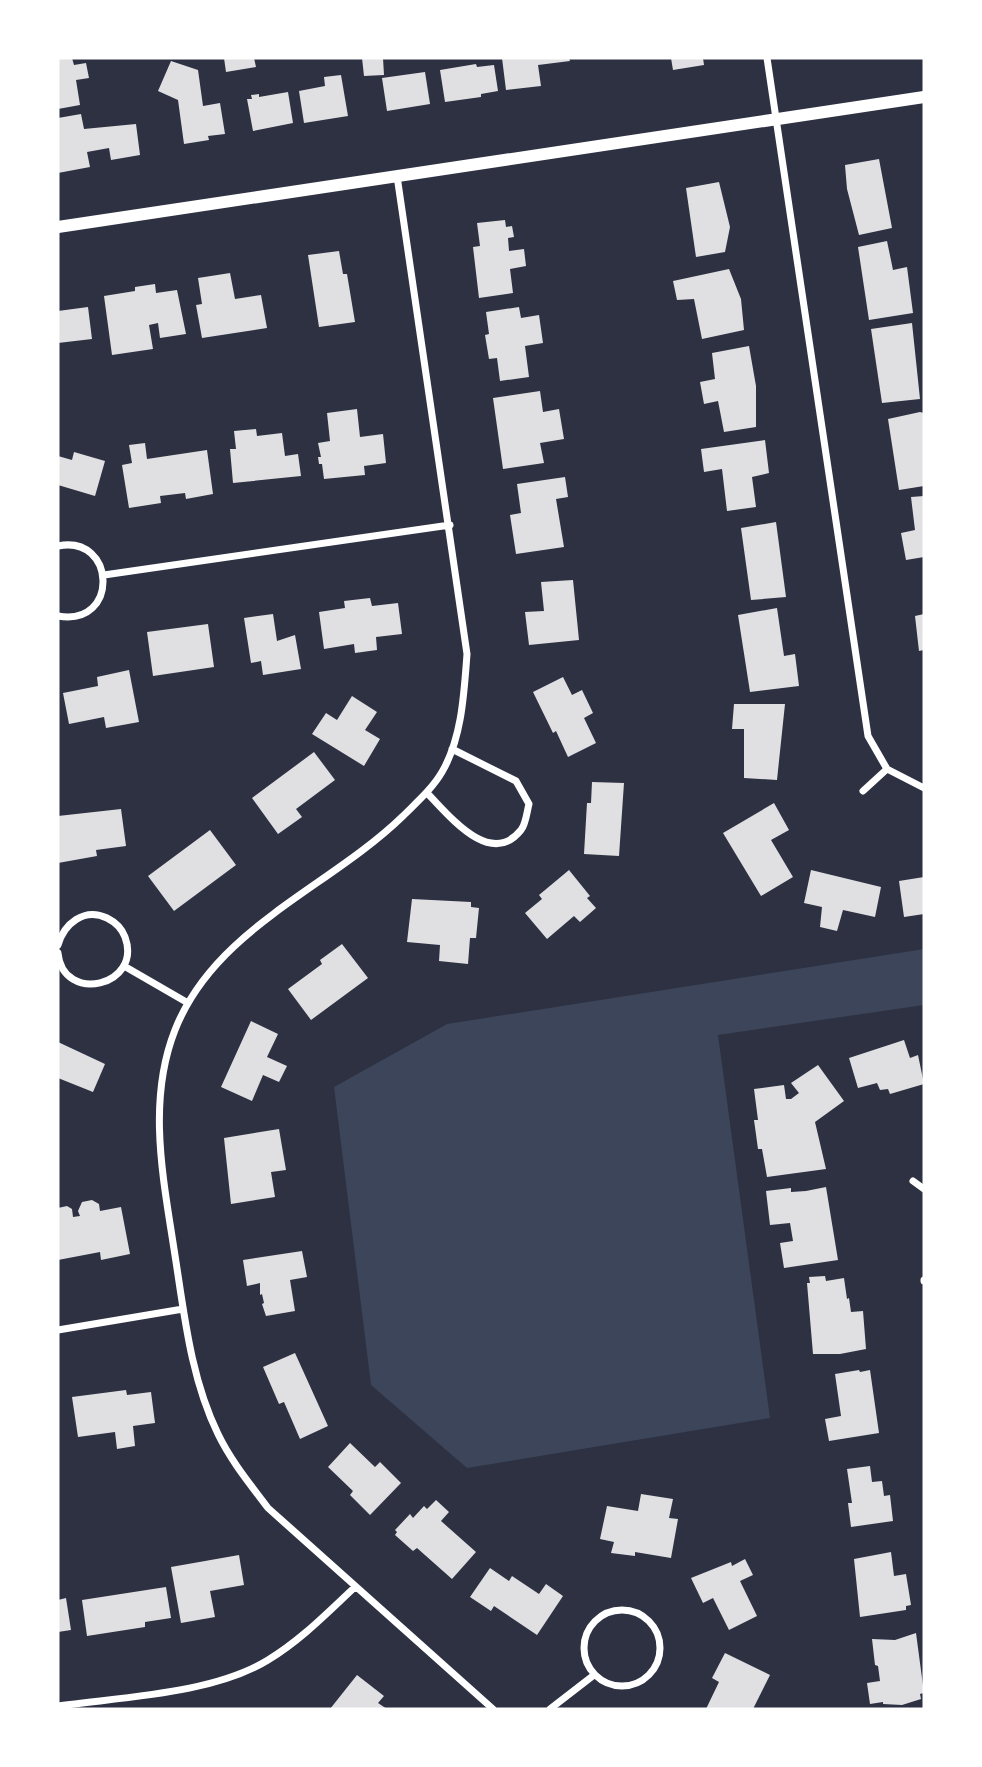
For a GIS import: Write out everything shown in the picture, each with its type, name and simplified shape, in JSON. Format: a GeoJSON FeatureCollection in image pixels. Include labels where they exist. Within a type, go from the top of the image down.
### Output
{"type":"FeatureCollection","features":[{"type":"Feature","properties":{"kind":"street"},"geometry":{"type":"LineString","coordinates":[[767,58],[868,736],[887,769],[924,788]]}},
{"type":"Feature","properties":{"kind":"street"},"geometry":{"type":"LineString","coordinates":[[58,227],[924,97]]}},
{"type":"Feature","properties":{"kind":"street"},"geometry":{"type":"LineString","coordinates":[[397,176],[467,654],[463,703],[452,749],[442,772],[427,793],[378,840],[237,943],[210,971],[188,1003],[174,1031],[164,1068],[159,1106],[160,1157],[183,1309],[201,1389],[218,1433],[240,1472],[268,1508],[492,1709]]}},
{"type":"Feature","properties":{"kind":"street"},"geometry":{"type":"LineString","coordinates":[[104,575],[450,525]]}},
{"type":"Feature","properties":{"kind":"street"},"geometry":{"type":"LineString","coordinates":[[58,546],[72,545],[83,548],[93,555],[104,575],[104,588],[91,609],[80,616],[58,616]]}},
{"type":"Feature","properties":{"kind":"street"},"geometry":{"type":"LineString","coordinates":[[427,793],[463,830],[483,843],[506,842],[522,829],[529,804],[516,781],[452,749]]}},
{"type":"Feature","properties":{"kind":"street"},"geometry":{"type":"LineString","coordinates":[[863,790],[887,769]]}},
{"type":"Feature","properties":{"kind":"street"},"geometry":{"type":"LineString","coordinates":[[58,945],[67,926],[76,919],[97,915],[108,918],[123,934],[127,944],[124,966],[107,982],[95,985],[83,984],[72,978],[64,970],[58,953]]}},
{"type":"Feature","properties":{"kind":"street"},"geometry":{"type":"LineString","coordinates":[[124,966],[188,1003]]}},
{"type":"Feature","properties":{"kind":"street"},"geometry":{"type":"LineString","coordinates":[[913,1181],[924,1189]]}},
{"type":"Feature","properties":{"kind":"street"},"geometry":{"type":"LineString","coordinates":[[58,1330],[183,1309]]}},
{"type":"Feature","properties":{"kind":"street"},"geometry":{"type":"LineString","coordinates":[[58,1706],[199,1687],[233,1677],[266,1662],[292,1644],[355,1587]]}},
{"type":"Feature","properties":{"kind":"street"},"geometry":{"type":"LineString","coordinates":[[629,1610],[650,1621],[657,1632],[659,1658],[654,1670],[644,1680],[632,1685],[618,1686],[606,1683],[594,1675],[587,1665],[584,1641],[595,1620],[605,1613],[629,1610]]}},
{"type":"Feature","properties":{"kind":"street"},"geometry":{"type":"LineString","coordinates":[[550,1709],[594,1675]]}},
{"type":"Feature","properties":{"kind":"shaded area"},"geometry":{"type":"Polygon","coordinates":[[[924,949],[924,1005],[718,1035],[770,1418],[467,1468],[371,1385],[334,1087],[447,1024],[924,949]]]}},
{"type":"Feature","properties":{"kind":"building"},"geometry":{"type":"Polygon","coordinates":[[[58,58],[72,58],[74,65],[86,63],[89,78],[76,80],[80,105],[58,109],[58,58]]]}},
{"type":"Feature","properties":{"kind":"building"},"geometry":{"type":"Polygon","coordinates":[[[224,58],[254,58],[256,67],[226,72],[224,58]]]}},
{"type":"Feature","properties":{"kind":"building"},"geometry":{"type":"Polygon","coordinates":[[[362,58],[383,58],[384,75],[364,76],[362,58]]]}},
{"type":"Feature","properties":{"kind":"building"},"geometry":{"type":"Polygon","coordinates":[[[502,58],[569,58],[570,61],[538,65],[541,86],[506,90],[502,58]]]}},
{"type":"Feature","properties":{"kind":"building"},"geometry":{"type":"Polygon","coordinates":[[[671,58],[703,58],[704,65],[673,70],[671,58]]]}},
{"type":"Feature","properties":{"kind":"building"},"geometry":{"type":"Polygon","coordinates":[[[171,61],[198,70],[203,106],[220,103],[225,134],[184,144],[178,100],[158,91],[171,61]]]}},
{"type":"Feature","properties":{"kind":"building"},"geometry":{"type":"Polygon","coordinates":[[[476,64],[477,67],[494,65],[498,91],[481,94],[481,97],[445,102],[440,70],[476,64]]]}},
{"type":"Feature","properties":{"kind":"building"},"geometry":{"type":"Polygon","coordinates":[[[425,72],[430,104],[387,111],[382,78],[425,72]]]}},
{"type":"Feature","properties":{"kind":"building"},"geometry":{"type":"Polygon","coordinates":[[[341,75],[348,116],[304,123],[299,91],[325,86],[324,77],[341,75]]]}},
{"type":"Feature","properties":{"kind":"building"},"geometry":{"type":"Polygon","coordinates":[[[288,92],[293,123],[253,131],[247,99],[252,99],[251,95],[259,94],[259,97],[288,92]]]}},
{"type":"Feature","properties":{"kind":"building"},"geometry":{"type":"Polygon","coordinates":[[[81,114],[84,129],[136,124],[140,155],[111,160],[109,148],[87,152],[90,167],[58,173],[58,118],[81,114]]]}},
{"type":"Feature","properties":{"kind":"building"},"geometry":{"type":"Polygon","coordinates":[[[879,159],[892,228],[859,235],[847,189],[845,165],[879,159]]]}},
{"type":"Feature","properties":{"kind":"building"},"geometry":{"type":"Polygon","coordinates":[[[719,182],[730,227],[725,252],[696,257],[686,188],[719,182]]]}},
{"type":"Feature","properties":{"kind":"building"},"geometry":{"type":"Polygon","coordinates":[[[505,220],[506,227],[512,226],[514,237],[508,238],[509,251],[524,249],[526,266],[510,269],[513,293],[479,298],[473,247],[480,246],[477,223],[505,220]]]}},
{"type":"Feature","properties":{"kind":"building"},"geometry":{"type":"Polygon","coordinates":[[[887,241],[893,270],[907,267],[913,313],[869,320],[858,247],[887,241]]]}},
{"type":"Feature","properties":{"kind":"building"},"geometry":{"type":"Polygon","coordinates":[[[339,251],[343,274],[347,274],[355,322],[319,327],[308,255],[339,251]]]}},
{"type":"Feature","properties":{"kind":"building"},"geometry":{"type":"Polygon","coordinates":[[[729,269],[741,299],[744,330],[702,339],[694,299],[677,300],[673,281],[729,269]]]}},
{"type":"Feature","properties":{"kind":"building"},"geometry":{"type":"Polygon","coordinates":[[[230,273],[235,299],[261,295],[267,328],[202,338],[196,305],[202,304],[198,278],[230,273]]]}},
{"type":"Feature","properties":{"kind":"building"},"geometry":{"type":"Polygon","coordinates":[[[155,284],[156,293],[177,290],[186,334],[160,338],[158,323],[149,325],[153,349],[112,355],[104,296],[135,291],[135,287],[155,284]]]}},
{"type":"Feature","properties":{"kind":"building"},"geometry":{"type":"Polygon","coordinates":[[[88,307],[92,339],[58,343],[58,311],[88,307]]]}},
{"type":"Feature","properties":{"kind":"building"},"geometry":{"type":"Polygon","coordinates":[[[519,307],[521,318],[539,315],[543,343],[525,346],[529,377],[500,381],[497,358],[489,359],[485,335],[489,334],[486,312],[519,307]]]}},
{"type":"Feature","properties":{"kind":"building"},"geometry":{"type":"Polygon","coordinates":[[[912,323],[920,399],[882,403],[871,329],[912,323]]]}},
{"type":"Feature","properties":{"kind":"building"},"geometry":{"type":"Polygon","coordinates":[[[749,346],[756,386],[756,427],[724,432],[718,401],[704,404],[700,382],[715,379],[712,353],[749,346]]]}},
{"type":"Feature","properties":{"kind":"building"},"geometry":{"type":"Polygon","coordinates":[[[540,391],[543,412],[559,409],[564,439],[540,443],[544,463],[503,469],[493,398],[540,391]]]}},
{"type":"Feature","properties":{"kind":"building"},"geometry":{"type":"Polygon","coordinates":[[[357,409],[360,437],[383,434],[386,463],[364,466],[365,475],[324,479],[322,464],[319,464],[318,457],[321,457],[318,443],[330,441],[327,413],[357,409]]]}},
{"type":"Feature","properties":{"kind":"building"},"geometry":{"type":"Polygon","coordinates":[[[924,413],[924,486],[899,490],[888,419],[924,413]]]}},
{"type":"Feature","properties":{"kind":"building"},"geometry":{"type":"Polygon","coordinates":[[[256,429],[257,436],[282,433],[285,456],[298,454],[301,476],[233,483],[230,449],[236,449],[234,431],[256,429]]]}},
{"type":"Feature","properties":{"kind":"building"},"geometry":{"type":"Polygon","coordinates":[[[765,440],[769,473],[752,477],[756,507],[727,511],[722,469],[704,472],[701,449],[765,440]]]}},
{"type":"Feature","properties":{"kind":"building"},"geometry":{"type":"Polygon","coordinates":[[[145,443],[147,459],[207,450],[213,494],[186,499],[185,493],[160,496],[161,503],[129,508],[122,465],[132,463],[129,445],[145,443]]]}},
{"type":"Feature","properties":{"kind":"building"},"geometry":{"type":"Polygon","coordinates":[[[74,452],[105,461],[95,496],[58,485],[58,456],[72,460],[74,452]]]}},
{"type":"Feature","properties":{"kind":"building"},"geometry":{"type":"Polygon","coordinates":[[[565,477],[568,497],[556,499],[564,547],[516,554],[510,515],[521,513],[517,484],[565,477]]]}},
{"type":"Feature","properties":{"kind":"building"},"geometry":{"type":"Polygon","coordinates":[[[924,496],[924,557],[906,560],[901,533],[915,530],[911,497],[924,496]]]}},
{"type":"Feature","properties":{"kind":"building"},"geometry":{"type":"Polygon","coordinates":[[[776,522],[786,597],[751,600],[741,528],[776,522]]]}},
{"type":"Feature","properties":{"kind":"building"},"geometry":{"type":"Polygon","coordinates":[[[573,580],[579,640],[529,645],[525,612],[544,611],[541,582],[573,580]]]}},
{"type":"Feature","properties":{"kind":"building"},"geometry":{"type":"Polygon","coordinates":[[[370,598],[372,606],[398,603],[402,634],[376,637],[377,650],[355,653],[354,644],[324,649],[319,612],[345,608],[344,601],[370,598]]]}},
{"type":"Feature","properties":{"kind":"building"},"geometry":{"type":"Polygon","coordinates":[[[777,608],[784,656],[795,654],[799,686],[750,692],[738,615],[777,608]]]}},
{"type":"Feature","properties":{"kind":"building"},"geometry":{"type":"Polygon","coordinates":[[[273,614],[277,641],[295,635],[301,669],[263,675],[261,661],[251,663],[244,618],[273,614]]]}},
{"type":"Feature","properties":{"kind":"building"},"geometry":{"type":"Polygon","coordinates":[[[924,614],[924,650],[919,651],[915,616],[924,614]]]}},
{"type":"Feature","properties":{"kind":"building"},"geometry":{"type":"Polygon","coordinates":[[[208,624],[214,667],[153,676],[147,632],[208,624]]]}},
{"type":"Feature","properties":{"kind":"building"},"geometry":{"type":"Polygon","coordinates":[[[129,670],[139,722],[106,728],[104,717],[69,724],[63,693],[98,686],[97,677],[129,670]]]}},
{"type":"Feature","properties":{"kind":"building"},"geometry":{"type":"Polygon","coordinates":[[[563,677],[572,695],[582,690],[593,713],[584,718],[596,743],[568,757],[533,692],[563,677]]]}},
{"type":"Feature","properties":{"kind":"building"},"geometry":{"type":"Polygon","coordinates":[[[352,696],[377,712],[365,730],[380,739],[364,766],[312,734],[326,713],[337,720],[352,696]]]}},
{"type":"Feature","properties":{"kind":"building"},"geometry":{"type":"Polygon","coordinates":[[[734,704],[785,704],[777,780],[744,778],[744,729],[732,729],[734,704]]]}},
{"type":"Feature","properties":{"kind":"building"},"geometry":{"type":"Polygon","coordinates":[[[314,752],[335,780],[296,809],[302,817],[278,834],[252,798],[314,752]]]}},
{"type":"Feature","properties":{"kind":"building"},"geometry":{"type":"Polygon","coordinates":[[[592,782],[624,783],[619,856],[584,854],[587,803],[591,803],[592,782]]]}},
{"type":"Feature","properties":{"kind":"building"},"geometry":{"type":"Polygon","coordinates":[[[774,803],[789,830],[771,840],[793,877],[761,896],[723,833],[774,803]]]}},
{"type":"Feature","properties":{"kind":"building"},"geometry":{"type":"Polygon","coordinates":[[[121,809],[126,846],[96,850],[97,856],[58,863],[58,816],[121,809]]]}},
{"type":"Feature","properties":{"kind":"building"},"geometry":{"type":"Polygon","coordinates":[[[210,830],[236,865],[174,911],[148,876],[210,830]]]}},
{"type":"Feature","properties":{"kind":"building"},"geometry":{"type":"Polygon","coordinates":[[[569,870],[596,908],[580,922],[574,916],[547,939],[525,913],[542,899],[539,895],[569,870]]]}},
{"type":"Feature","properties":{"kind":"building"},"geometry":{"type":"Polygon","coordinates":[[[811,870],[881,887],[875,917],[843,910],[837,931],[820,927],[822,907],[804,903],[811,870]]]}},
{"type":"Feature","properties":{"kind":"building"},"geometry":{"type":"Polygon","coordinates":[[[924,877],[924,914],[904,917],[899,881],[924,877]]]}},
{"type":"Feature","properties":{"kind":"building"},"geometry":{"type":"Polygon","coordinates":[[[412,899],[471,902],[471,907],[479,908],[476,938],[470,938],[468,964],[439,961],[440,945],[407,942],[412,899]]]}},
{"type":"Feature","properties":{"kind":"building"},"geometry":{"type":"Polygon","coordinates":[[[342,944],[368,978],[311,1020],[288,989],[322,964],[320,960],[342,944]]]}},
{"type":"Feature","properties":{"kind":"building"},"geometry":{"type":"Polygon","coordinates":[[[251,1021],[278,1034],[267,1057],[287,1066],[279,1082],[263,1075],[252,1101],[221,1087],[251,1021]]]}},
{"type":"Feature","properties":{"kind":"building"},"geometry":{"type":"Polygon","coordinates":[[[904,1040],[910,1058],[918,1055],[924,1084],[890,1094],[888,1089],[880,1090],[877,1083],[858,1088],[849,1058],[904,1040]]]}},
{"type":"Feature","properties":{"kind":"building"},"geometry":{"type":"Polygon","coordinates":[[[58,1042],[105,1064],[93,1092],[58,1078],[58,1042]]]}},
{"type":"Feature","properties":{"kind":"building"},"geometry":{"type":"Polygon","coordinates":[[[818,1065],[844,1101],[815,1122],[826,1169],[767,1177],[762,1149],[758,1149],[754,1089],[784,1085],[786,1099],[791,1099],[799,1093],[791,1083],[818,1065]]]}},
{"type":"Feature","properties":{"kind":"building"},"geometry":{"type":"Polygon","coordinates":[[[279,1129],[286,1170],[271,1172],[275,1197],[231,1204],[224,1138],[279,1129]]]}},
{"type":"Feature","properties":{"kind":"building"},"geometry":{"type":"Polygon","coordinates":[[[826,1187],[838,1260],[784,1268],[780,1243],[793,1241],[790,1223],[770,1225],[766,1191],[791,1188],[791,1192],[806,1191],[826,1187]]]}},
{"type":"Feature","properties":{"kind":"building"},"geometry":{"type":"Polygon","coordinates":[[[92,1200],[99,1204],[100,1211],[121,1207],[130,1254],[101,1260],[100,1252],[58,1260],[58,1208],[67,1206],[72,1209],[73,1217],[80,1216],[78,1211],[82,1202],[92,1200]]]}},
{"type":"Feature","properties":{"kind":"building"},"geometry":{"type":"Polygon","coordinates":[[[302,1251],[307,1277],[290,1280],[295,1311],[266,1316],[262,1294],[260,1295],[260,1283],[247,1286],[243,1260],[302,1251]]]}},
{"type":"Feature","properties":{"kind":"building"},"geometry":{"type":"Polygon","coordinates":[[[825,1276],[826,1281],[844,1278],[851,1312],[863,1311],[866,1349],[840,1354],[813,1354],[807,1283],[810,1283],[809,1277],[825,1276]]]}},
{"type":"Feature","properties":{"kind":"building"},"geometry":{"type":"Polygon","coordinates":[[[295,1353],[328,1426],[300,1439],[284,1402],[279,1404],[263,1367],[295,1353]]]}},
{"type":"Feature","properties":{"kind":"building"},"geometry":{"type":"Polygon","coordinates":[[[870,1370],[879,1433],[829,1441],[825,1419],[841,1416],[835,1374],[870,1370]]]}},
{"type":"Feature","properties":{"kind":"building"},"geometry":{"type":"Polygon","coordinates":[[[126,1390],[127,1395],[151,1392],[155,1423],[133,1426],[135,1446],[117,1449],[115,1432],[78,1437],[72,1397],[126,1390]]]}},
{"type":"Feature","properties":{"kind":"building"},"geometry":{"type":"Polygon","coordinates":[[[350,1443],[375,1467],[380,1462],[401,1483],[370,1515],[350,1495],[353,1491],[328,1467],[350,1443]]]}},
{"type":"Feature","properties":{"kind":"building"},"geometry":{"type":"Polygon","coordinates":[[[870,1466],[872,1482],[882,1481],[884,1496],[890,1495],[893,1521],[851,1527],[848,1503],[852,1503],[847,1469],[870,1466]]]}},
{"type":"Feature","properties":{"kind":"building"},"geometry":{"type":"Polygon","coordinates":[[[641,1494],[673,1499],[669,1518],[678,1519],[671,1558],[635,1552],[635,1556],[611,1553],[614,1542],[600,1539],[607,1506],[638,1511],[641,1494]]]}},
{"type":"Feature","properties":{"kind":"building"},"geometry":{"type":"Polygon","coordinates":[[[436,1500],[449,1512],[441,1521],[476,1552],[452,1579],[417,1548],[413,1551],[395,1535],[395,1530],[410,1514],[413,1518],[424,1506],[427,1509],[436,1500]]]}},
{"type":"Feature","properties":{"kind":"building"},"geometry":{"type":"Polygon","coordinates":[[[891,1552],[894,1576],[906,1574],[911,1605],[906,1606],[906,1610],[860,1617],[854,1559],[891,1552]]]}},
{"type":"Feature","properties":{"kind":"building"},"geometry":{"type":"Polygon","coordinates":[[[239,1555],[244,1585],[210,1591],[215,1617],[181,1623],[171,1567],[239,1555]]]}},
{"type":"Feature","properties":{"kind":"building"},"geometry":{"type":"Polygon","coordinates":[[[745,1559],[753,1575],[740,1581],[757,1616],[729,1630],[713,1598],[703,1603],[691,1578],[731,1562],[732,1566],[745,1559]]]}},
{"type":"Feature","properties":{"kind":"building"},"geometry":{"type":"Polygon","coordinates":[[[490,1568],[509,1581],[512,1576],[539,1594],[546,1584],[563,1596],[537,1635],[494,1606],[491,1611],[470,1597],[490,1568]]]}},
{"type":"Feature","properties":{"kind":"building"},"geometry":{"type":"Polygon","coordinates":[[[166,1587],[171,1618],[145,1622],[145,1627],[87,1636],[82,1600],[166,1587]]]}},
{"type":"Feature","properties":{"kind":"building"},"geometry":{"type":"Polygon","coordinates":[[[66,1598],[71,1630],[58,1632],[58,1600],[66,1598]]]}},
{"type":"Feature","properties":{"kind":"building"},"geometry":{"type":"Polygon","coordinates":[[[916,1633],[924,1693],[920,1694],[921,1699],[902,1705],[883,1702],[870,1704],[867,1683],[880,1681],[872,1639],[895,1640],[916,1633]]]}},
{"type":"Feature","properties":{"kind":"building"},"geometry":{"type":"Polygon","coordinates":[[[725,1653],[770,1675],[753,1709],[706,1709],[719,1682],[712,1678],[725,1653]]]}},
{"type":"Feature","properties":{"kind":"building"},"geometry":{"type":"Polygon","coordinates":[[[357,1675],[384,1696],[378,1703],[387,1709],[330,1709],[357,1675]]]}}]}
